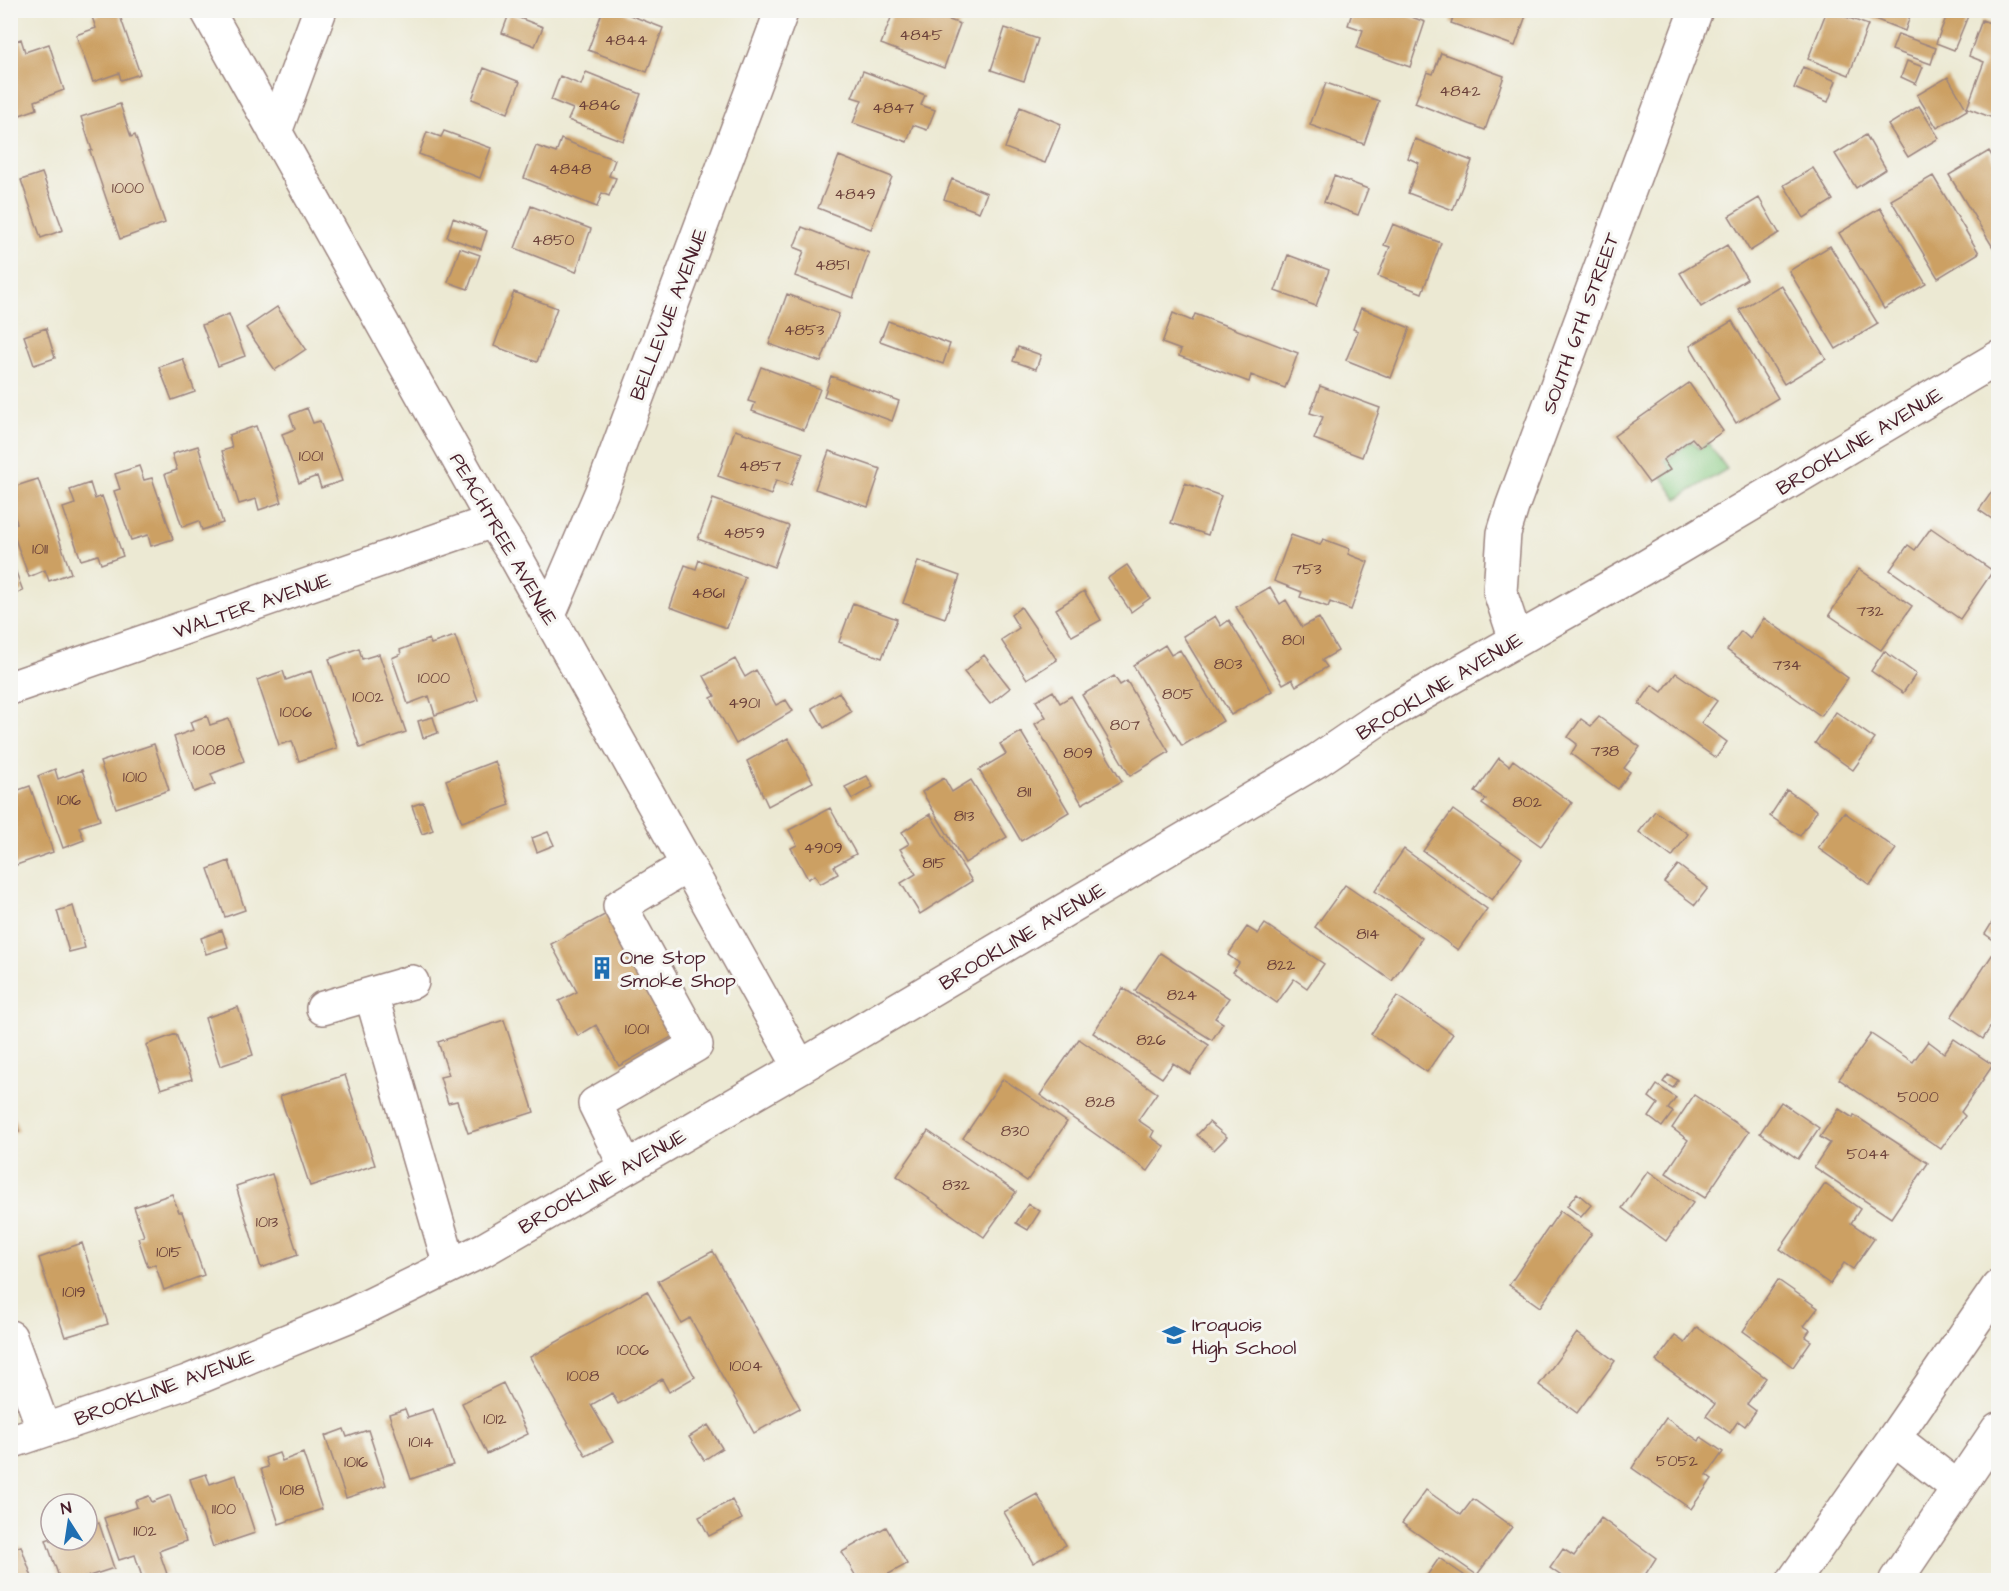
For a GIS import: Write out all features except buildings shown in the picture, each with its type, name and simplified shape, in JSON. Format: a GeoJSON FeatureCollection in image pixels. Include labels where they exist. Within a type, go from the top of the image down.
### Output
{"type":"FeatureCollection","features":[{"type":"Feature","properties":{"kind":"street","name":"PEACHTREE AVENUE"},"geometry":{"type":"LineString","coordinates":[[207,10],[493,521],[549,615],[800,1067]]}},
{"type":"Feature","properties":{"kind":"street"},"geometry":{"type":"LineString","coordinates":[[275,132],[320,10]]}},
{"type":"Feature","properties":{"kind":"street","name":"BELLEVUE AVENUE"},"geometry":{"type":"LineString","coordinates":[[549,615],[602,491],[782,10]]}},
{"type":"Feature","properties":{"kind":"street","name":"SOUTH 6TH STREET"},"geometry":{"type":"LineString","coordinates":[[1516,640],[1500,592],[1504,533],[1696,10]]}},
{"type":"Feature","properties":{"kind":"street","name":"BROOKLINE AVENUE"},"geometry":{"type":"LineString","coordinates":[[10,1442],[187,1382],[348,1316],[485,1249],[800,1067],[1318,760],[1381,717],[1642,570],[1998,358]]}},
{"type":"Feature","properties":{"kind":"street","name":"WALTER AVENUE"},"geometry":{"type":"LineString","coordinates":[[10,688],[493,521]]}},
{"type":"Feature","properties":{"kind":"street"},"geometry":{"type":"LineString","coordinates":[[626,1167],[595,1104],[696,1045],[620,906],[688,865]]}},
{"type":"Feature","properties":{"kind":"street"},"geometry":{"type":"LineString","coordinates":[[323,1008],[412,982]]}},
{"type":"Feature","properties":{"kind":"street"},"geometry":{"type":"LineString","coordinates":[[371,994],[450,1266]]}},
{"type":"Feature","properties":{"kind":"street"},"geometry":{"type":"LineString","coordinates":[[1794,1581],[1998,1287]]}},
{"type":"Feature","properties":{"kind":"street"},"geometry":{"type":"LineString","coordinates":[[10,1337],[44,1430]]}},
{"type":"Feature","properties":{"kind":"street"},"geometry":{"type":"LineString","coordinates":[[1896,1581],[1998,1429]]}},
{"type":"Feature","properties":{"kind":"street"},"geometry":{"type":"LineString","coordinates":[[1894,1438],[1958,1488]]}},
{"type":"Feature","properties":{"kind":"green space"},"geometry":{"type":"Polygon","coordinates":[[[1692,441],[1699,449],[1708,443],[1727,469],[1677,499],[1662,477],[1671,470],[1665,461],[1692,441]]]}},
{"type":"Feature","properties":{"kind":"place","name":"One Stop Smoke Shop"},"geometry":{"type":"Point","coordinates":[602,968]}},
{"type":"Feature","properties":{"kind":"place","name":"Iroquois High School"},"geometry":{"type":"Point","coordinates":[1174,1335]}}]}
